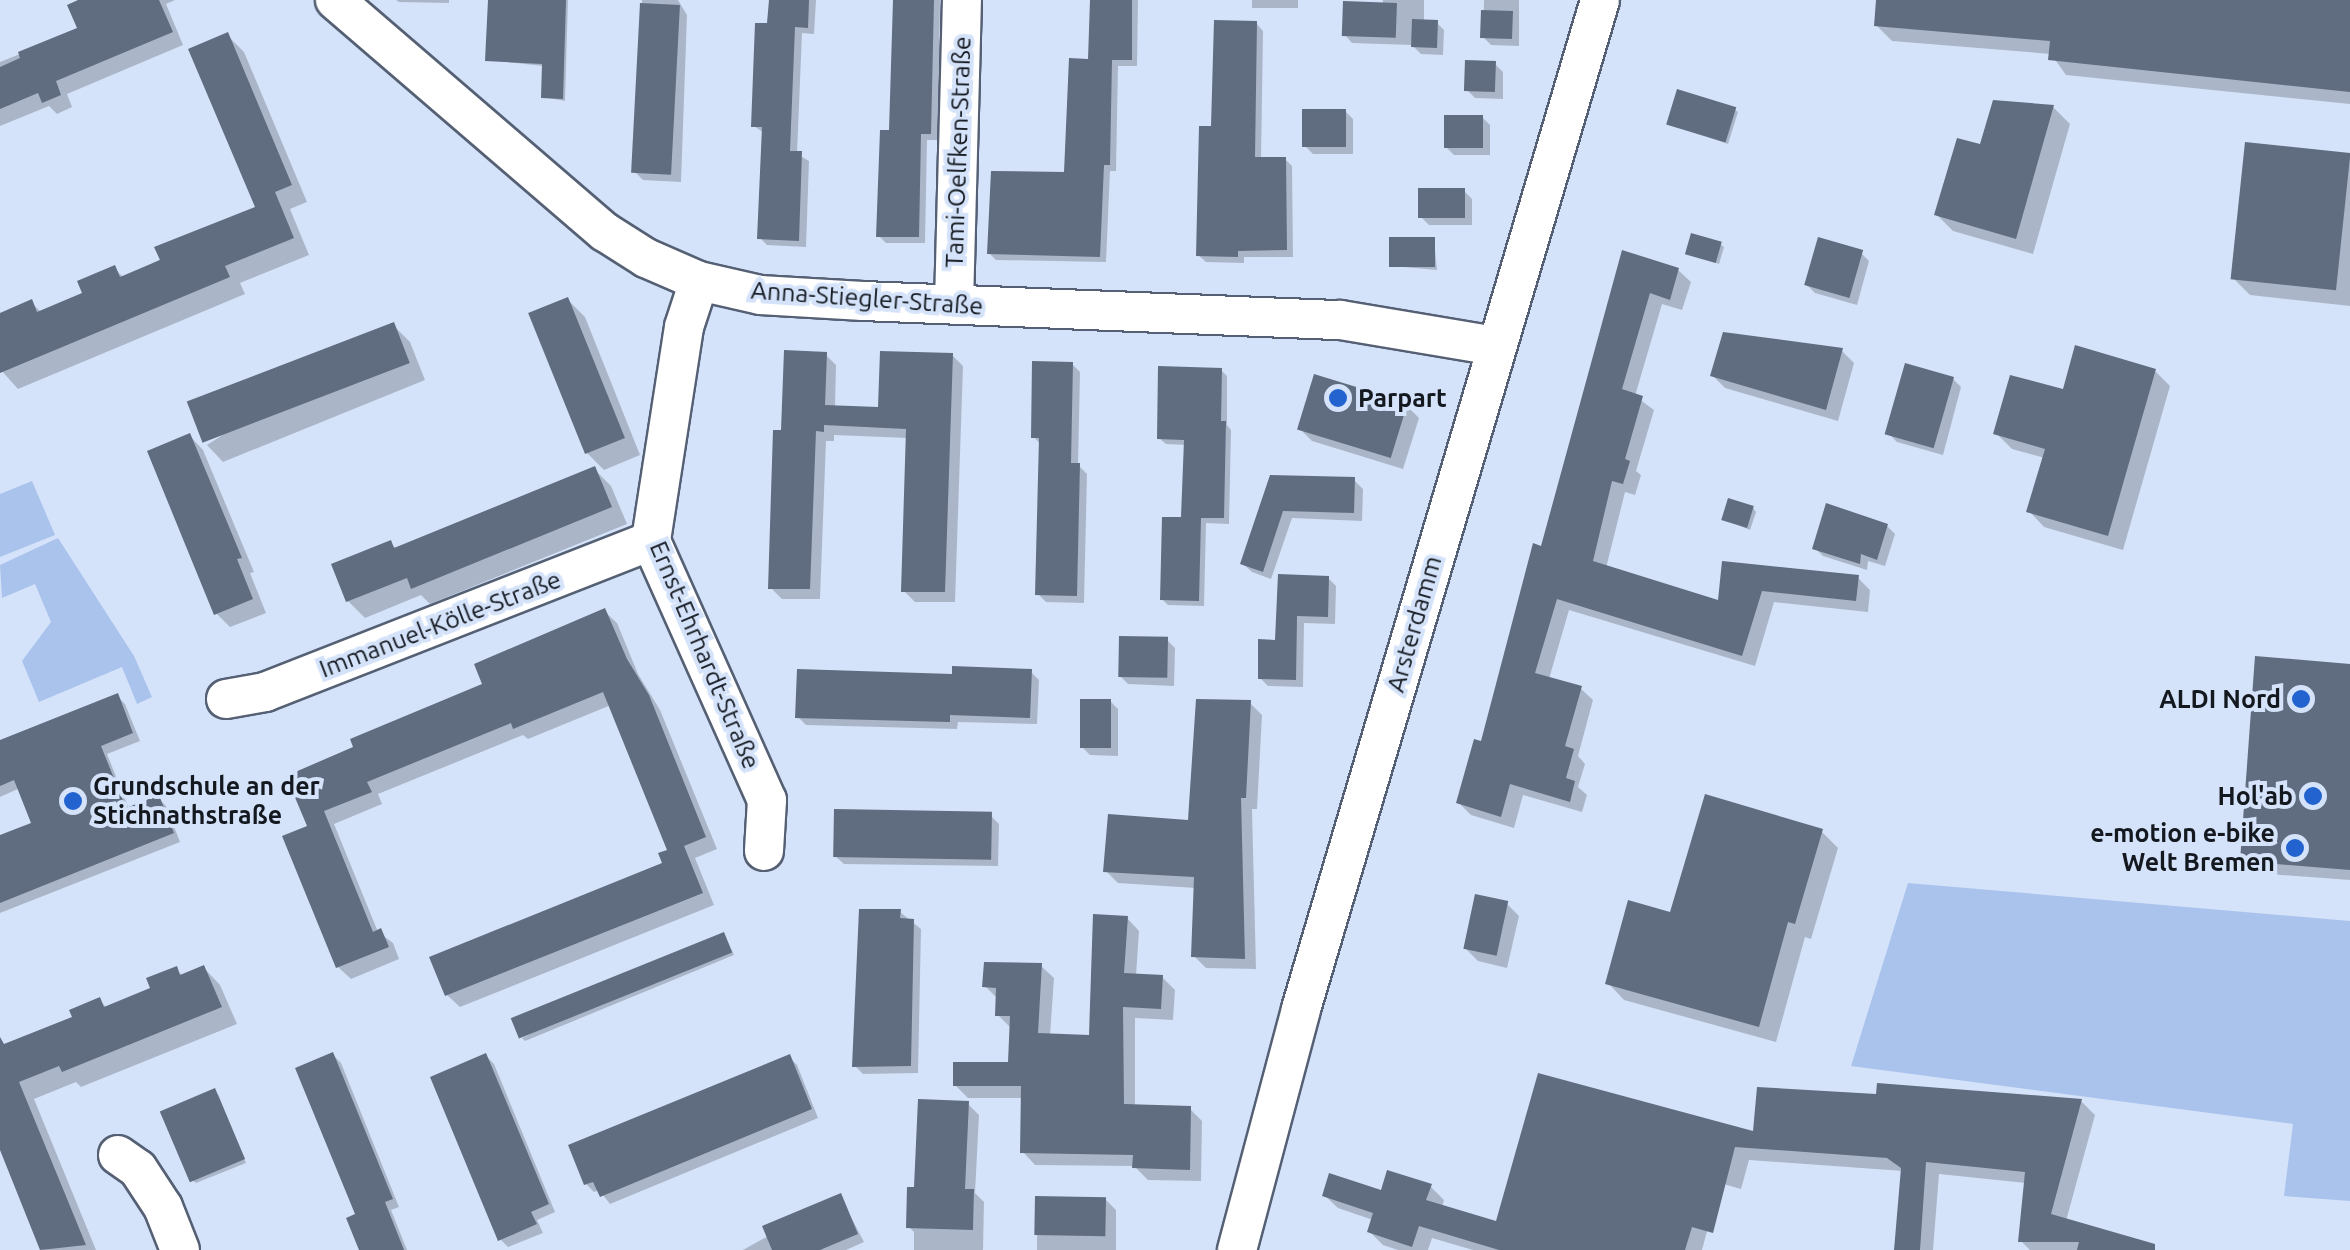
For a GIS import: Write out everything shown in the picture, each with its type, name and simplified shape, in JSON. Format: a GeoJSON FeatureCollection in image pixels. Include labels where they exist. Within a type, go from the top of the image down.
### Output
{"type":"FeatureCollection","features":[{"type":"Feature","properties":{"kind":"street","name":"Anna-Stiegler-Straße"},"geometry":{"type":"LineString","coordinates":[[335,0],[605,232],[646,258],[698,280],[760,295],[1340,320],[1496,346]]}},
{"type":"Feature","properties":{"kind":"street","name":"Tami-Oelfken-Straße"},"geometry":{"type":"LineString","coordinates":[[954,304],[962,0]]}},
{"type":"Feature","properties":{"kind":"street","name":"Arsterdamm"},"geometry":{"type":"LineString","coordinates":[[1237,1250],[1301,1009],[1600,0]]}},
{"type":"Feature","properties":{"kind":"street","name":"Ernst-Ehrhardt-Straße"},"geometry":{"type":"LineString","coordinates":[[698,280],[684,327],[652,541],[767,800],[764,851]]}},
{"type":"Feature","properties":{"kind":"street","name":"Immanuel-Kölle-Straße"},"geometry":{"type":"LineString","coordinates":[[226,699],[265,692],[652,541]]}},
{"type":"Feature","properties":{"kind":"street"},"geometry":{"type":"LineString","coordinates":[[118,1154],[138,1169],[163,1207],[180,1250]]}},
{"type":"Feature","properties":{"kind":"shaded area"},"geometry":{"type":"Polygon","coordinates":[[[32,481],[55,535],[0,557],[0,494],[32,481]]]}},
{"type":"Feature","properties":{"kind":"shaded area"},"geometry":{"type":"Polygon","coordinates":[[[58,538],[134,656],[152,697],[137,704],[122,667],[39,702],[22,661],[51,622],[35,584],[2,598],[0,565],[58,538]]]}},
{"type":"Feature","properties":{"kind":"shaded area"},"geometry":{"type":"Polygon","coordinates":[[[1908,883],[2350,921],[2350,1201],[2284,1196],[2293,1124],[1851,1066],[1908,883]]]}},
{"type":"Feature","properties":{"kind":"building"},"geometry":{"type":"Polygon","coordinates":[[[78,0],[159,0],[173,32],[56,81],[61,95],[42,103],[38,93],[0,109],[0,67],[20,58],[18,52],[77,28],[67,5],[78,0]]]}},
{"type":"Feature","properties":{"kind":"building"},"geometry":{"type":"Polygon","coordinates":[[[488,0],[566,0],[563,99],[541,98],[542,64],[485,61],[488,0]]]}},
{"type":"Feature","properties":{"kind":"building"},"geometry":{"type":"Polygon","coordinates":[[[769,0],[809,0],[808,28],[795,27],[790,151],[802,151],[799,241],[757,239],[762,127],[751,127],[755,23],[767,23],[769,0]]]}},
{"type":"Feature","properties":{"kind":"building"},"geometry":{"type":"Polygon","coordinates":[[[893,0],[934,0],[931,134],[921,134],[919,237],[876,237],[880,130],[889,130],[893,0]]]}},
{"type":"Feature","properties":{"kind":"building"},"geometry":{"type":"Polygon","coordinates":[[[1090,0],[1132,0],[1132,60],[1112,60],[1110,165],[1104,165],[1100,257],[987,254],[991,171],[1064,172],[1069,58],[1088,59],[1090,0]]]}},
{"type":"Feature","properties":{"kind":"building"},"geometry":{"type":"Polygon","coordinates":[[[1876,0],[2350,0],[2350,92],[2048,60],[2050,41],[1874,26],[1876,0]]]}},
{"type":"Feature","properties":{"kind":"building"},"geometry":{"type":"Polygon","coordinates":[[[1343,1],[1397,3],[1396,38],[1342,36],[1343,1]]]}},
{"type":"Feature","properties":{"kind":"building"},"geometry":{"type":"Polygon","coordinates":[[[640,3],[680,5],[671,175],[631,173],[640,3]]]}},
{"type":"Feature","properties":{"kind":"building"},"geometry":{"type":"Polygon","coordinates":[[[1481,10],[1513,11],[1512,39],[1480,38],[1481,10]]]}},
{"type":"Feature","properties":{"kind":"building"},"geometry":{"type":"Polygon","coordinates":[[[1412,19],[1438,20],[1437,48],[1411,47],[1412,19]]]}},
{"type":"Feature","properties":{"kind":"building"},"geometry":{"type":"Polygon","coordinates":[[[1214,20],[1257,21],[1255,157],[1286,157],[1287,250],[1238,251],[1238,257],[1196,256],[1199,126],[1211,126],[1214,20]]]}},
{"type":"Feature","properties":{"kind":"building"},"geometry":{"type":"Polygon","coordinates":[[[228,32],[292,185],[275,192],[294,238],[225,266],[230,277],[0,373],[0,313],[32,299],[37,312],[82,293],[77,281],[115,265],[120,277],[160,260],[154,247],[255,207],[188,49],[228,32]]]}},
{"type":"Feature","properties":{"kind":"building"},"geometry":{"type":"Polygon","coordinates":[[[1465,60],[1496,61],[1495,92],[1464,91],[1465,60]]]}},
{"type":"Feature","properties":{"kind":"building"},"geometry":{"type":"Polygon","coordinates":[[[1677,89],[1736,107],[1725,143],[1666,124],[1677,89]]]}},
{"type":"Feature","properties":{"kind":"building"},"geometry":{"type":"Polygon","coordinates":[[[1993,100],[2054,105],[2016,239],[1934,215],[1957,138],[1980,144],[1993,100]]]}},
{"type":"Feature","properties":{"kind":"building"},"geometry":{"type":"Polygon","coordinates":[[[1302,109],[1346,109],[1346,147],[1302,147],[1302,109]]]}},
{"type":"Feature","properties":{"kind":"building"},"geometry":{"type":"Polygon","coordinates":[[[1444,115],[1483,115],[1483,148],[1444,148],[1444,115]]]}},
{"type":"Feature","properties":{"kind":"building"},"geometry":{"type":"Polygon","coordinates":[[[2245,142],[2350,153],[2336,290],[2231,279],[2245,142]]]}},
{"type":"Feature","properties":{"kind":"building"},"geometry":{"type":"Polygon","coordinates":[[[1418,188],[1465,188],[1465,218],[1418,218],[1418,188]]]}},
{"type":"Feature","properties":{"kind":"building"},"geometry":{"type":"Polygon","coordinates":[[[1691,233],[1722,242],[1716,263],[1685,254],[1691,233]]]}},
{"type":"Feature","properties":{"kind":"building"},"geometry":{"type":"Polygon","coordinates":[[[1389,237],[1435,237],[1435,267],[1389,267],[1389,237]]]}},
{"type":"Feature","properties":{"kind":"building"},"geometry":{"type":"Polygon","coordinates":[[[1818,237],[1863,250],[1849,298],[1804,285],[1818,237]]]}},
{"type":"Feature","properties":{"kind":"building"},"geometry":{"type":"Polygon","coordinates":[[[1622,250],[1679,268],[1670,300],[1650,293],[1622,389],[1643,396],[1625,459],[1630,461],[1623,484],[1612,481],[1593,561],[1718,600],[1722,561],[1859,575],[1856,601],[1762,591],[1742,656],[1557,599],[1535,673],[1582,686],[1565,746],[1574,749],[1566,778],[1575,781],[1570,802],[1510,784],[1501,817],[1456,803],[1474,739],[1481,741],[1533,543],[1541,546],[1622,250]]]}},
{"type":"Feature","properties":{"kind":"building"},"geometry":{"type":"Polygon","coordinates":[[[568,297],[625,438],[585,454],[528,313],[568,297]]]}},
{"type":"Feature","properties":{"kind":"building"},"geometry":{"type":"Polygon","coordinates":[[[394,322],[410,363],[203,443],[187,402],[394,322]]]}},
{"type":"Feature","properties":{"kind":"building"},"geometry":{"type":"Polygon","coordinates":[[[1723,332],[1843,348],[1826,410],[1710,376],[1723,332]]]}},
{"type":"Feature","properties":{"kind":"building"},"geometry":{"type":"Polygon","coordinates":[[[2075,345],[2156,369],[2108,536],[2026,512],[2045,449],[1993,434],[2010,375],[2063,389],[2075,345]]]}},
{"type":"Feature","properties":{"kind":"building"},"geometry":{"type":"Polygon","coordinates":[[[784,350],[827,352],[825,405],[878,407],[880,351],[953,353],[945,592],[901,592],[906,429],[824,425],[824,432],[816,431],[810,589],[768,589],[773,430],[781,430],[784,350]]]}},
{"type":"Feature","properties":{"kind":"building"},"geometry":{"type":"Polygon","coordinates":[[[1032,361],[1073,362],[1071,463],[1080,463],[1077,596],[1035,595],[1039,438],[1031,438],[1032,361]]]}},
{"type":"Feature","properties":{"kind":"building"},"geometry":{"type":"Polygon","coordinates":[[[1905,363],[1954,377],[1934,448],[1885,434],[1905,363]]]}},
{"type":"Feature","properties":{"kind":"building"},"geometry":{"type":"Polygon","coordinates":[[[1158,366],[1222,368],[1221,421],[1226,421],[1224,518],[1201,518],[1199,601],[1160,600],[1162,517],[1181,517],[1184,440],[1157,439],[1158,366]]]}},
{"type":"Feature","properties":{"kind":"building"},"geometry":{"type":"Polygon","coordinates":[[[1314,374],[1408,403],[1391,458],[1297,429],[1314,374]]]}},
{"type":"Feature","properties":{"kind":"building"},"geometry":{"type":"Polygon","coordinates":[[[190,433],[242,558],[237,559],[253,599],[214,615],[147,451],[190,433]]]}},
{"type":"Feature","properties":{"kind":"building"},"geometry":{"type":"Polygon","coordinates":[[[595,466],[612,507],[411,589],[407,578],[346,602],[331,564],[391,540],[394,548],[595,466]]]}},
{"type":"Feature","properties":{"kind":"building"},"geometry":{"type":"Polygon","coordinates":[[[1270,475],[1355,477],[1354,513],[1283,511],[1263,572],[1240,564],[1270,475]]]}},
{"type":"Feature","properties":{"kind":"building"},"geometry":{"type":"Polygon","coordinates":[[[1728,498],[1754,506],[1747,528],[1721,520],[1728,498]]]}},
{"type":"Feature","properties":{"kind":"building"},"geometry":{"type":"Polygon","coordinates":[[[1826,503],[1888,524],[1877,560],[1861,554],[1860,564],[1812,549],[1826,503]]]}},
{"type":"Feature","properties":{"kind":"building"},"geometry":{"type":"Polygon","coordinates":[[[1278,574],[1329,576],[1328,617],[1297,616],[1296,680],[1258,679],[1258,639],[1275,640],[1278,574]]]}},
{"type":"Feature","properties":{"kind":"building"},"geometry":{"type":"Polygon","coordinates":[[[605,608],[627,659],[649,695],[706,837],[684,846],[703,893],[445,996],[429,957],[662,863],[658,853],[667,850],[603,692],[513,729],[511,723],[367,782],[372,792],[324,811],[373,932],[381,928],[389,947],[336,968],[282,836],[307,826],[286,776],[353,747],[350,739],[482,684],[474,664],[605,608]]]}},
{"type":"Feature","properties":{"kind":"building"},"geometry":{"type":"Polygon","coordinates":[[[1119,636],[1168,637],[1167,678],[1118,677],[1119,636]]]}},
{"type":"Feature","properties":{"kind":"building"},"geometry":{"type":"Polygon","coordinates":[[[2255,656],[2350,664],[2350,870],[2240,861],[2255,656]]]}},
{"type":"Feature","properties":{"kind":"building"},"geometry":{"type":"Polygon","coordinates":[[[952,666],[1032,669],[1030,718],[950,715],[950,722],[795,718],[797,669],[952,674],[952,666]]]}},
{"type":"Feature","properties":{"kind":"building","name":"Grundschule an der Stichnathstraße"},"geometry":{"type":"Polygon","coordinates":[[[118,693],[133,733],[101,746],[126,808],[159,795],[174,833],[0,903],[0,835],[31,823],[14,780],[0,786],[0,740],[118,693]]]}},
{"type":"Feature","properties":{"kind":"building"},"geometry":{"type":"Polygon","coordinates":[[[1080,699],[1111,699],[1111,748],[1080,748],[1080,699]]]}},
{"type":"Feature","properties":{"kind":"building"},"geometry":{"type":"Polygon","coordinates":[[[1196,699],[1251,700],[1246,798],[1241,798],[1245,959],[1191,957],[1194,877],[1103,872],[1108,814],[1188,820],[1196,699]]]}},
{"type":"Feature","properties":{"kind":"building"},"geometry":{"type":"Polygon","coordinates":[[[1705,794],[1823,829],[1795,924],[1788,922],[1759,1027],[1605,984],[1628,900],[1670,912],[1705,794]]]}},
{"type":"Feature","properties":{"kind":"building"},"geometry":{"type":"Polygon","coordinates":[[[834,809],[992,812],[991,860],[833,857],[834,809]]]}},
{"type":"Feature","properties":{"kind":"building"},"geometry":{"type":"Polygon","coordinates":[[[1475,894],[1508,901],[1497,956],[1463,949],[1475,894]]]}},
{"type":"Feature","properties":{"kind":"building"},"geometry":{"type":"Polygon","coordinates":[[[859,909],[901,909],[900,918],[914,919],[911,1066],[852,1067],[859,909]]]}},
{"type":"Feature","properties":{"kind":"building"},"geometry":{"type":"Polygon","coordinates":[[[1093,914],[1128,916],[1124,973],[1163,975],[1161,1009],[1123,1007],[1124,1104],[1191,1106],[1190,1170],[1132,1168],[1133,1155],[1020,1153],[1021,1086],[953,1086],[953,1062],[1008,1062],[1010,1016],[995,1016],[996,988],[982,987],[984,962],[1042,963],[1038,1033],[1089,1035],[1093,914]]]}},
{"type":"Feature","properties":{"kind":"building"},"geometry":{"type":"Polygon","coordinates":[[[724,932],[732,952],[519,1039],[511,1018],[724,932]]]}},
{"type":"Feature","properties":{"kind":"building"},"geometry":{"type":"Polygon","coordinates":[[[204,965],[222,1007],[62,1072],[59,1066],[19,1082],[86,1245],[40,1250],[0,1150],[0,1037],[4,1044],[72,1017],[69,1010],[100,997],[104,1007],[150,988],[146,978],[177,966],[180,975],[204,965]]]}},
{"type":"Feature","properties":{"kind":"building"},"geometry":{"type":"Polygon","coordinates":[[[333,1052],[393,1199],[385,1202],[404,1250],[359,1250],[346,1218],[355,1214],[295,1068],[333,1052]]]}},
{"type":"Feature","properties":{"kind":"building"},"geometry":{"type":"Polygon","coordinates":[[[486,1053],[549,1204],[531,1212],[537,1224],[498,1241],[430,1077],[486,1053]]]}},
{"type":"Feature","properties":{"kind":"building"},"geometry":{"type":"Polygon","coordinates":[[[790,1054],[812,1109],[600,1197],[593,1182],[584,1185],[568,1145],[790,1054]]]}},
{"type":"Feature","properties":{"kind":"building"},"geometry":{"type":"Polygon","coordinates":[[[1538,1073],[1753,1131],[1757,1087],[1876,1094],[1877,1083],[2082,1099],[2051,1214],[2155,1244],[2155,1250],[2077,1250],[2079,1242],[2018,1242],[2025,1172],[1926,1162],[1920,1250],[1894,1250],[1901,1168],[1887,1158],[1735,1147],[1713,1233],[1692,1227],[1685,1250],[1499,1250],[1419,1226],[1412,1247],[1367,1232],[1373,1213],[1322,1196],[1329,1173],[1381,1190],[1387,1170],[1432,1184],[1426,1200],[1496,1221],[1538,1073]]]}},
{"type":"Feature","properties":{"kind":"building"},"geometry":{"type":"Polygon","coordinates":[[[215,1088],[245,1159],[190,1182],[160,1111],[215,1088]]]}},
{"type":"Feature","properties":{"kind":"building"},"geometry":{"type":"Polygon","coordinates":[[[918,1099],[969,1101],[965,1189],[974,1189],[973,1230],[906,1228],[907,1187],[914,1187],[918,1099]]]}},
{"type":"Feature","properties":{"kind":"building"},"geometry":{"type":"Polygon","coordinates":[[[841,1193],[858,1234],[820,1250],[772,1250],[762,1226],[841,1193]]]}},
{"type":"Feature","properties":{"kind":"building"},"geometry":{"type":"Polygon","coordinates":[[[1035,1196],[1106,1197],[1105,1236],[1034,1235],[1035,1196]]]}},
{"type":"Feature","properties":{"kind":"place","name":"Parpart"},"geometry":{"type":"Point","coordinates":[1338,398]}},
{"type":"Feature","properties":{"kind":"place","name":"ALDI Nord"},"geometry":{"type":"Point","coordinates":[2301,699]}},
{"type":"Feature","properties":{"kind":"place","name":"Hol'ab"},"geometry":{"type":"Point","coordinates":[2313,796]}},
{"type":"Feature","properties":{"kind":"place","name":"Grundschule an der Stichnathstraße"},"geometry":{"type":"Point","coordinates":[73,801]}},
{"type":"Feature","properties":{"kind":"place","name":"e-motion e-bike Welt Bremen"},"geometry":{"type":"Point","coordinates":[2295,848]}}]}
